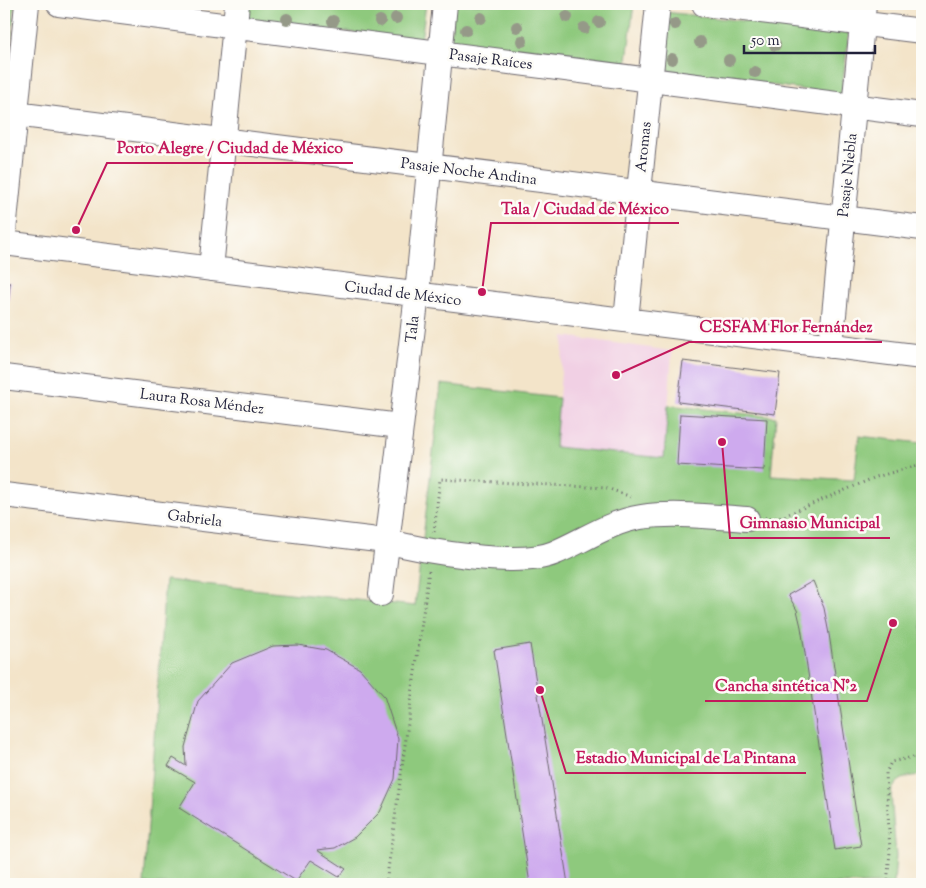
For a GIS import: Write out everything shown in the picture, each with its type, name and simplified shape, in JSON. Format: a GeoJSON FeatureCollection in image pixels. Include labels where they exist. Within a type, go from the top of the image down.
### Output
{"type":"FeatureCollection","features":[{"type":"Feature","properties":{"kind":"street"},"geometry":{"type":"LineString","coordinates":[[4,231],[27,4]]}},
{"type":"Feature","properties":{"kind":"street","name":"Pasaje Raíces"},"geometry":{"type":"LineString","coordinates":[[59,4],[236,15],[440,53],[922,115]]}},
{"type":"Feature","properties":{"kind":"street","name":"Tala"},"geometry":{"type":"LineString","coordinates":[[381,594],[417,294],[445,4]]}},
{"type":"Feature","properties":{"kind":"street","name":"Aromas"},"geometry":{"type":"LineString","coordinates":[[626,320],[658,4]]}},
{"type":"Feature","properties":{"kind":"street"},"geometry":{"type":"LineString","coordinates":[[704,4],[863,14],[922,31]]}},
{"type":"Feature","properties":{"kind":"street","name":"Pasaje Niebla"},"geometry":{"type":"LineString","coordinates":[[831,346],[863,14]]}},
{"type":"Feature","properties":{"kind":"street"},"geometry":{"type":"LineString","coordinates":[[211,269],[236,15]]}},
{"type":"Feature","properties":{"kind":"street","name":"Pasaje Noche Andina"},"geometry":{"type":"LineString","coordinates":[[15,114],[922,228]]}},
{"type":"Feature","properties":{"kind":"street","name":"Ciudad de México"},"geometry":{"type":"LineString","coordinates":[[4,243],[922,357]]}},
{"type":"Feature","properties":{"kind":"street","name":"Laura Rosa Méndez"},"geometry":{"type":"LineString","coordinates":[[4,377],[400,426]]}},
{"type":"Feature","properties":{"kind":"street","name":"Gabriela"},"geometry":{"type":"LineString","coordinates":[[4,495],[386,541],[431,552],[533,558],[553,554],[611,526],[640,518],[672,515],[747,519]]}},
{"type":"Feature","properties":{"kind":"path"},"geometry":{"type":"LineString","coordinates":[[747,519],[779,518],[876,476],[922,464]]}},
{"type":"Feature","properties":{"kind":"path"},"geometry":{"type":"LineString","coordinates":[[386,884],[440,479],[607,488],[642,502]]}},
{"type":"Feature","properties":{"kind":"path"},"geometry":{"type":"LineString","coordinates":[[887,884],[890,852],[886,773],[891,762],[922,755]]}},
{"type":"Feature","properties":{"kind":"shaded area"},"geometry":{"type":"Polygon","coordinates":[[[564,336],[672,351],[665,459],[555,447],[564,336]]]}},
{"type":"Feature","properties":{"kind":"green space"},"geometry":{"type":"Polygon","coordinates":[[[4,4],[15,4],[4,114],[4,4]]]}},
{"type":"Feature","properties":{"kind":"green space"},"geometry":{"type":"Polygon","coordinates":[[[245,4],[426,4],[421,41],[243,19],[245,4]]]}},
{"type":"Feature","properties":{"kind":"green space"},"geometry":{"type":"Polygon","coordinates":[[[455,4],[634,4],[626,68],[449,46],[455,4]]]}},
{"type":"Feature","properties":{"kind":"green space"},"geometry":{"type":"Polygon","coordinates":[[[665,12],[849,33],[841,95],[661,69],[665,12]]]}},
{"type":"Feature","properties":{"kind":"green space"},"geometry":{"type":"Polygon","coordinates":[[[441,384],[559,398],[555,447],[664,458],[668,405],[776,417],[771,475],[854,480],[859,436],[922,443],[922,775],[907,777],[899,781],[891,794],[896,856],[894,884],[144,884],[165,580],[415,606],[441,384]]]}},
{"type":"Feature","properties":{"kind":"building"},"geometry":{"type":"Polygon","coordinates":[[[4,282],[10,283],[5,335],[4,335],[4,282]]]}},
{"type":"Feature","properties":{"kind":"building"},"geometry":{"type":"Polygon","coordinates":[[[683,361],[780,373],[775,414],[678,402],[683,361]]]}},
{"type":"Feature","properties":{"kind":"building"},"geometry":{"type":"Polygon","coordinates":[[[680,414],[767,419],[764,470],[677,465],[680,414]]]}},
{"type":"Feature","properties":{"kind":"building"},"geometry":{"type":"Polygon","coordinates":[[[813,581],[824,608],[829,634],[861,846],[835,850],[801,627],[797,610],[788,595],[813,581]]]}},
{"type":"Feature","properties":{"kind":"building"},"geometry":{"type":"Polygon","coordinates":[[[530,644],[568,884],[530,884],[494,650],[530,644]]]}},
{"type":"Feature","properties":{"kind":"building"},"geometry":{"type":"Polygon","coordinates":[[[298,645],[326,650],[360,669],[384,696],[398,739],[395,779],[380,812],[355,837],[335,848],[317,850],[346,869],[339,877],[311,860],[296,881],[179,808],[195,782],[168,766],[173,758],[186,766],[185,747],[198,701],[232,663],[273,646],[298,645]]]}},
{"type":"Feature","properties":{"kind":"place","name":"Porto Alegre / Ciudad de México"},"geometry":{"type":"Point","coordinates":[76,230]}},
{"type":"Feature","properties":{"kind":"place","name":"Tala / Ciudad de México"},"geometry":{"type":"Point","coordinates":[482,292]}},
{"type":"Feature","properties":{"kind":"place","name":"CESFAM Flor Fernández"},"geometry":{"type":"Point","coordinates":[616,375]}},
{"type":"Feature","properties":{"kind":"place","name":"Gimnasio Municipal"},"geometry":{"type":"Point","coordinates":[722,442]}},
{"type":"Feature","properties":{"kind":"place","name":"Cancha sintética N°2"},"geometry":{"type":"Point","coordinates":[893,623]}},
{"type":"Feature","properties":{"kind":"place","name":"Estadio Municipal de La Pintana"},"geometry":{"type":"Point","coordinates":[540,690]}}]}
